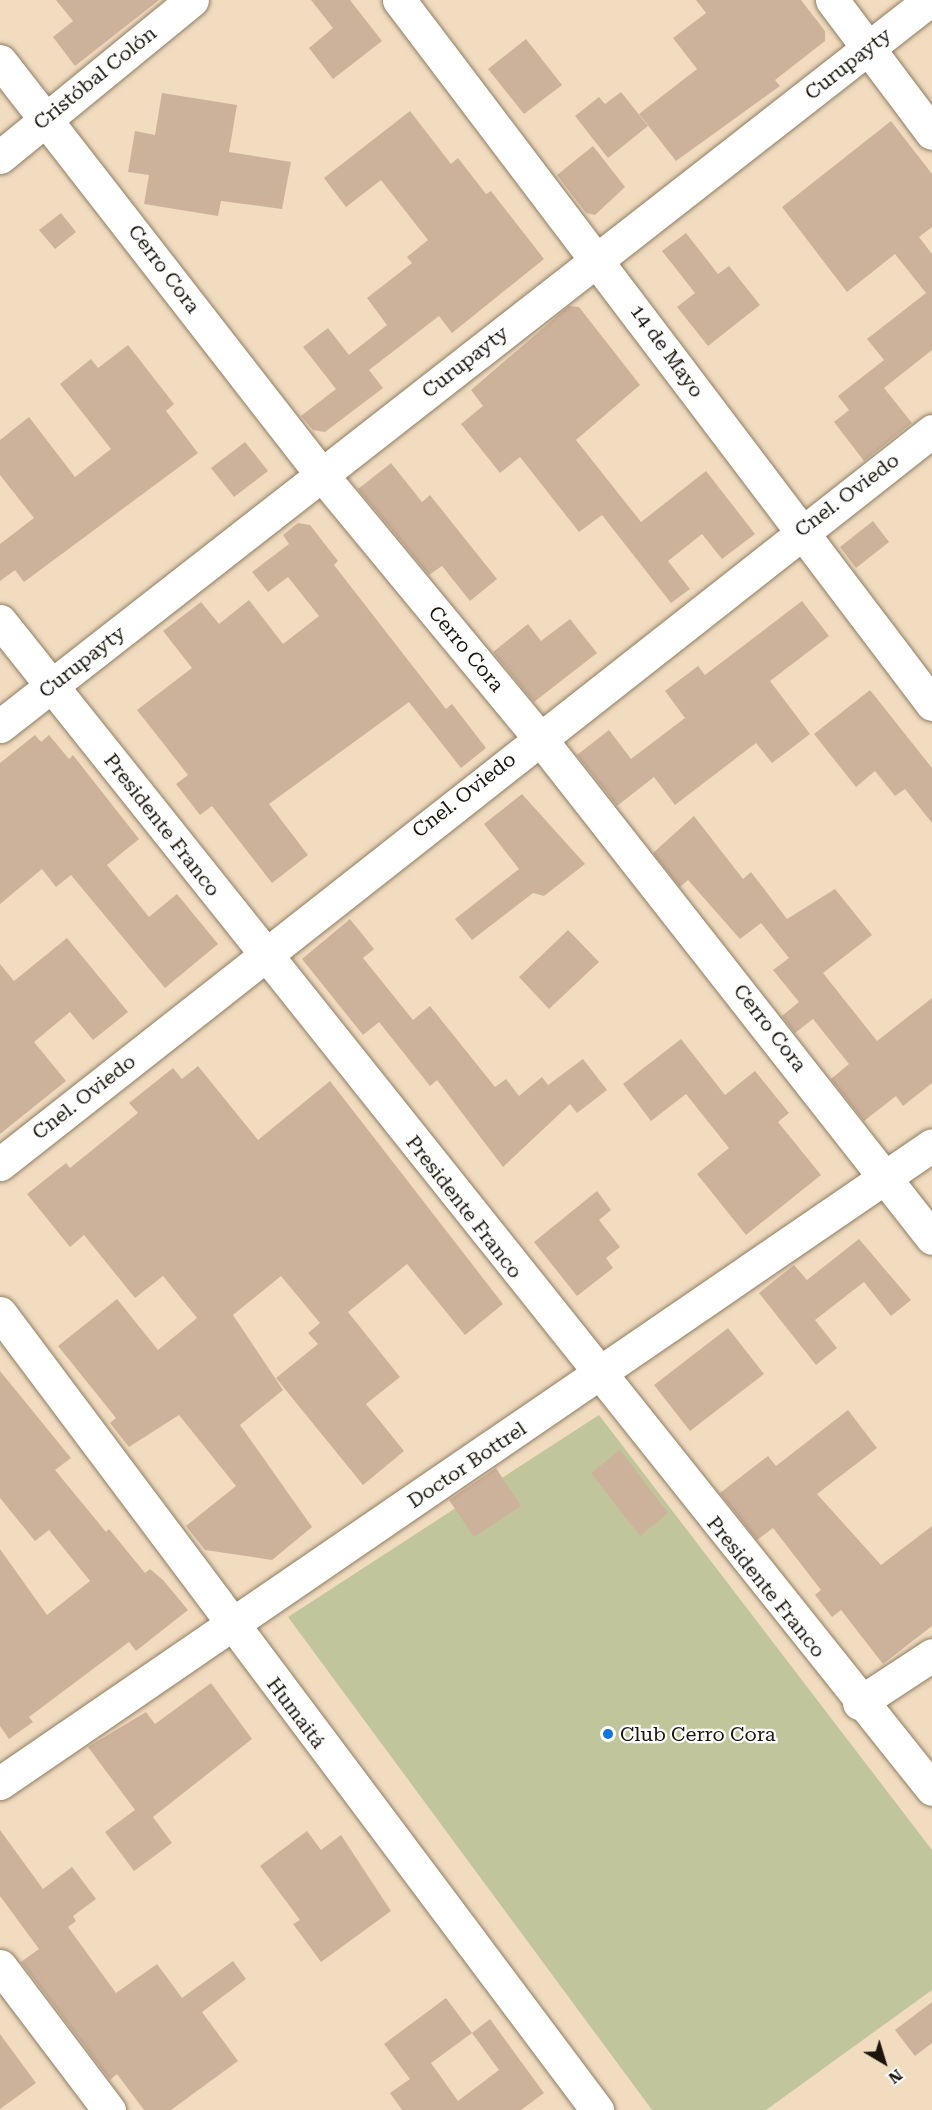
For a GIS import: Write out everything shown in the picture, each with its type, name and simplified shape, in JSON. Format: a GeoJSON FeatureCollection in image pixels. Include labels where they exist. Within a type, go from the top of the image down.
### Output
{"type":"FeatureCollection","features":[{"type":"Feature","properties":{"kind":"street","name":"Cristóbal Colón"},"geometry":{"type":"LineString","coordinates":[[0,157],[47,116],[192,0]]}},
{"type":"Feature","properties":{"kind":"street","name":"14 de Mayo"},"geometry":{"type":"LineString","coordinates":[[399,0],[598,258],[800,531],[932,704]]}},
{"type":"Feature","properties":{"kind":"street"},"geometry":{"type":"LineString","coordinates":[[832,0],[932,133]]}},
{"type":"Feature","properties":{"kind":"street","name":"Curupayty"},"geometry":{"type":"LineString","coordinates":[[0,726],[930,0]]}},
{"type":"Feature","properties":{"kind":"street","name":"Cerro Cora"},"geometry":{"type":"LineString","coordinates":[[0,62],[47,116],[321,474],[538,736],[887,1175],[932,1238]]}},
{"type":"Feature","properties":{"kind":"street","name":"Cnel. Oviedo"},"geometry":{"type":"LineString","coordinates":[[0,1164],[538,736],[932,431]]}},
{"type":"Feature","properties":{"kind":"street","name":"Presidente Franco"},"geometry":{"type":"LineString","coordinates":[[0,621],[598,1376],[859,1703],[932,1789]]}},
{"type":"Feature","properties":{"kind":"street","name":"Doctor Bottrel"},"geometry":{"type":"LineString","coordinates":[[0,1783],[598,1376],[932,1145]]}},
{"type":"Feature","properties":{"kind":"street","name":"Humaitá"},"geometry":{"type":"LineString","coordinates":[[0,1313],[231,1626],[597,2110]]}},
{"type":"Feature","properties":{"kind":"street"},"geometry":{"type":"LineString","coordinates":[[859,1703],[932,1655]]}},
{"type":"Feature","properties":{"kind":"street"},"geometry":{"type":"LineString","coordinates":[[0,1966],[109,2110]]}},
{"type":"Feature","properties":{"kind":"green space","name":"Club Cerro Cora"},"geometry":{"type":"Polygon","coordinates":[[[599,1415],[932,1850],[932,1990],[766,2110],[652,2110],[288,1617],[599,1415]]]}},
{"type":"Feature","properties":{"kind":"building"},"geometry":{"type":"Polygon","coordinates":[[[56,0],[159,0],[75,66],[53,37],[73,21],[56,0]]]}},
{"type":"Feature","properties":{"kind":"building"},"geometry":{"type":"Polygon","coordinates":[[[311,0],[350,0],[382,41],[333,79],[309,48],[333,28],[311,0]]]}},
{"type":"Feature","properties":{"kind":"building"},"geometry":{"type":"Polygon","coordinates":[[[696,0],[801,0],[825,31],[825,41],[775,80],[780,86],[676,161],[639,114],[697,69],[673,38],[706,13],[696,0]]]}},
{"type":"Feature","properties":{"kind":"building"},"geometry":{"type":"Polygon","coordinates":[[[526,39],[562,85],[524,114],[488,69],[526,39]]]}},
{"type":"Feature","properties":{"kind":"building"},"geometry":{"type":"Polygon","coordinates":[[[621,92],[648,126],[608,158],[575,116],[599,97],[605,104],[621,92]]]}},
{"type":"Feature","properties":{"kind":"building"},"geometry":{"type":"Polygon","coordinates":[[[162,93],[237,105],[229,152],[291,162],[282,209],[221,201],[218,216],[144,204],[149,175],[128,172],[135,131],[155,135],[162,93]]]}},
{"type":"Feature","properties":{"kind":"building"},"geometry":{"type":"Polygon","coordinates":[[[410,111],[451,164],[458,158],[486,194],[491,191],[544,259],[452,333],[439,316],[369,370],[383,388],[325,432],[313,430],[301,416],[336,389],[303,347],[328,328],[349,355],[387,325],[367,298],[412,263],[407,257],[428,240],[381,180],[346,207],[324,178],[410,111]]]}},
{"type":"Feature","properties":{"kind":"building"},"geometry":{"type":"Polygon","coordinates":[[[891,121],[932,174],[932,227],[919,237],[932,254],[932,350],[884,388],[912,423],[864,461],[834,422],[849,410],[838,396],[884,360],[867,339],[926,293],[895,254],[847,292],[782,207],[891,121]]]}},
{"type":"Feature","properties":{"kind":"building"},"geometry":{"type":"Polygon","coordinates":[[[593,146],[625,187],[595,215],[586,213],[557,175],[593,146]]]}},
{"type":"Feature","properties":{"kind":"building"},"geometry":{"type":"Polygon","coordinates":[[[61,213],[76,232],[55,249],[39,230],[61,213]]]}},
{"type":"Feature","properties":{"kind":"building"},"geometry":{"type":"Polygon","coordinates":[[[686,233],[718,274],[729,266],[760,305],[708,346],[677,307],[695,293],[662,251],[686,233]]]}},
{"type":"Feature","properties":{"kind":"building"},"geometry":{"type":"Polygon","coordinates":[[[569,306],[579,307],[640,385],[576,440],[641,522],[706,471],[755,534],[722,559],[702,534],[668,561],[690,589],[671,603],[602,515],[579,532],[520,457],[500,473],[461,424],[483,406],[471,390],[569,306]]]}},
{"type":"Feature","properties":{"kind":"building"},"geometry":{"type":"Polygon","coordinates":[[[128,345],[174,404],[166,411],[198,453],[24,582],[15,570],[0,581],[0,544],[34,518],[0,475],[0,440],[29,417],[75,477],[111,449],[60,384],[91,359],[98,368],[128,345]]]}},
{"type":"Feature","properties":{"kind":"building"},"geometry":{"type":"Polygon","coordinates":[[[245,442],[268,471],[234,497],[211,468],[245,442]]]}},
{"type":"Feature","properties":{"kind":"building"},"geometry":{"type":"Polygon","coordinates":[[[391,463],[422,502],[430,495],[497,579],[470,601],[442,566],[429,575],[358,489],[391,463]]]}},
{"type":"Feature","properties":{"kind":"building"},"geometry":{"type":"Polygon","coordinates":[[[873,521],[889,542],[856,568],[840,547],[873,521]]]}},
{"type":"Feature","properties":{"kind":"building"},"geometry":{"type":"Polygon","coordinates":[[[298,523],[310,525],[338,561],[334,565],[446,709],[452,704],[486,748],[461,768],[409,702],[269,804],[308,855],[272,883],[212,806],[200,815],[176,784],[188,775],[137,710],[192,668],[163,631],[201,602],[219,624],[249,600],[283,644],[319,616],[288,577],[268,592],[252,572],[289,544],[283,535],[298,523]]]}},
{"type":"Feature","properties":{"kind":"building"},"geometry":{"type":"Polygon","coordinates":[[[802,601],[829,636],[770,681],[810,734],[772,763],[756,743],[675,805],[654,777],[617,806],[577,755],[609,730],[631,759],[685,718],[665,691],[698,666],[705,675],[802,601]]]}},
{"type":"Feature","properties":{"kind":"building"},"geometry":{"type":"Polygon","coordinates":[[[570,619],[597,653],[534,702],[493,652],[528,624],[541,641],[570,619]]]}},
{"type":"Feature","properties":{"kind":"building"},"geometry":{"type":"Polygon","coordinates":[[[870,690],[932,768],[932,823],[905,789],[895,796],[875,771],[856,787],[814,734],[870,690]]]}},
{"type":"Feature","properties":{"kind":"building"},"geometry":{"type":"Polygon","coordinates":[[[35,735],[41,742],[49,735],[69,759],[73,755],[139,839],[107,865],[149,917],[177,894],[218,944],[165,988],[71,875],[56,887],[42,869],[0,904],[0,763],[35,735]]]}},
{"type":"Feature","properties":{"kind":"building"},"geometry":{"type":"Polygon","coordinates":[[[522,794],[585,864],[544,896],[533,893],[472,940],[455,919],[519,869],[484,824],[522,794]]]}},
{"type":"Feature","properties":{"kind":"building"},"geometry":{"type":"Polygon","coordinates":[[[694,816],[743,879],[751,872],[787,919],[835,889],[872,935],[823,973],[877,1041],[932,998],[932,1083],[903,1106],[896,1096],[864,1121],[831,1079],[849,1064],[813,1019],[795,1033],[782,1016],[799,1002],[773,970],[789,958],[761,923],[740,939],[688,880],[680,887],[653,853],[694,816]]]}},
{"type":"Feature","properties":{"kind":"building"},"geometry":{"type":"Polygon","coordinates":[[[350,919],[374,949],[363,958],[413,1020],[430,1006],[495,1087],[506,1079],[519,1096],[542,1077],[548,1085],[583,1059],[607,1090],[577,1113],[570,1104],[503,1167],[437,1080],[430,1086],[379,1022],[363,1035],[302,959],[350,919]]]}},
{"type":"Feature","properties":{"kind":"building"},"geometry":{"type":"Polygon","coordinates":[[[568,930],[599,962],[549,1009],[519,977],[568,930]]]}},
{"type":"Feature","properties":{"kind":"building"},"geometry":{"type":"Polygon","coordinates":[[[67,938],[128,1012],[93,1040],[70,1012],[34,1042],[66,1081],[0,1134],[0,964],[14,981],[67,938]]]}},
{"type":"Feature","properties":{"kind":"building"},"geometry":{"type":"Polygon","coordinates":[[[681,1039],[725,1095],[755,1071],[789,1113],[778,1122],[821,1175],[746,1235],[697,1174],[729,1148],[686,1094],[651,1121],[623,1084],[681,1039]]]}},
{"type":"Feature","properties":{"kind":"building"},"geometry":{"type":"Polygon","coordinates":[[[198,1066],[258,1140],[330,1081],[503,1304],[465,1335],[407,1264],[348,1312],[400,1377],[366,1404],[404,1451],[363,1485],[276,1378],[318,1344],[308,1333],[320,1323],[281,1276],[233,1315],[283,1390],[240,1425],[312,1527],[272,1560],[205,1550],[186,1526],[236,1486],[179,1415],[129,1447],[110,1423],[116,1418],[58,1346],[117,1299],[158,1350],[197,1318],[163,1276],[135,1298],[84,1235],[70,1247],[27,1194],[66,1163],[70,1168],[138,1113],[129,1103],[173,1068],[182,1079],[198,1066]]]}},
{"type":"Feature","properties":{"kind":"building"},"geometry":{"type":"Polygon","coordinates":[[[597,1191],[611,1210],[599,1220],[620,1247],[606,1258],[613,1268],[577,1296],[534,1242],[597,1191]]]}},
{"type":"Feature","properties":{"kind":"building"},"geometry":{"type":"Polygon","coordinates":[[[859,1239],[911,1300],[891,1316],[864,1282],[815,1320],[837,1348],[816,1365],[759,1293],[794,1265],[807,1280],[859,1239]]]}},
{"type":"Feature","properties":{"kind":"building"},"geometry":{"type":"Polygon","coordinates":[[[728,1328],[764,1374],[690,1431],[654,1385],[728,1328]]]}},
{"type":"Feature","properties":{"kind":"building"},"geometry":{"type":"Polygon","coordinates":[[[0,1371],[71,1458],[55,1470],[106,1532],[109,1529],[145,1573],[150,1569],[163,1580],[188,1610],[136,1651],[129,1642],[29,1717],[33,1722],[9,1739],[0,1726],[0,1549],[47,1615],[90,1581],[49,1530],[35,1541],[0,1498],[0,1371]]]}},
{"type":"Feature","properties":{"kind":"building"},"geometry":{"type":"Polygon","coordinates":[[[848,1410],[877,1448],[817,1494],[881,1565],[932,1526],[932,1626],[883,1664],[841,1610],[832,1617],[815,1595],[821,1590],[773,1528],[757,1540],[720,1493],[768,1456],[776,1466],[848,1410]]]}},
{"type":"Feature","properties":{"kind":"building"},"geometry":{"type":"Polygon","coordinates":[[[620,1450],[668,1513],[640,1536],[591,1473],[620,1450]]]}},
{"type":"Feature","properties":{"kind":"building"},"geometry":{"type":"Polygon","coordinates":[[[496,1468],[521,1506],[474,1537],[449,1500],[496,1468]]]}},
{"type":"Feature","properties":{"kind":"building"},"geometry":{"type":"Polygon","coordinates":[[[211,1683],[252,1739],[153,1817],[172,1843],[134,1871],[105,1832],[135,1810],[88,1747],[146,1712],[155,1724],[211,1683]]]}},
{"type":"Feature","properties":{"kind":"building"},"geometry":{"type":"Polygon","coordinates":[[[0,1830],[43,1889],[72,1867],[96,1899],[73,1916],[76,1921],[68,1927],[116,1993],[157,1964],[182,1998],[233,1961],[246,1979],[202,2012],[238,2061],[171,2110],[144,2110],[117,2074],[110,2080],[21,1962],[39,1949],[0,1896],[0,1830]]]}},
{"type":"Feature","properties":{"kind":"building"},"geometry":{"type":"Polygon","coordinates":[[[307,1831],[321,1850],[341,1835],[391,1911],[321,1962],[293,1924],[300,1920],[260,1866],[307,1831]]]}},
{"type":"Feature","properties":{"kind":"building"},"geometry":{"type":"Polygon","coordinates":[[[446,1998],[472,2033],[490,2019],[544,2093],[521,2110],[402,2110],[390,2093],[410,2079],[384,2044],[446,1998]],[[472,2033],[431,2063],[458,2101],[499,2070],[472,2033]]]}},
{"type":"Feature","properties":{"kind":"building"},"geometry":{"type":"Polygon","coordinates":[[[932,2002],[932,2043],[915,2056],[895,2030],[932,2002]]]}},
{"type":"Feature","properties":{"kind":"building"},"geometry":{"type":"Polygon","coordinates":[[[0,2034],[36,2083],[0,2109],[0,2034]]]}},
{"type":"Feature","properties":{"kind":"place","name":"Club Cerro Cora"},"geometry":{"type":"Point","coordinates":[608,1734]}}]}
